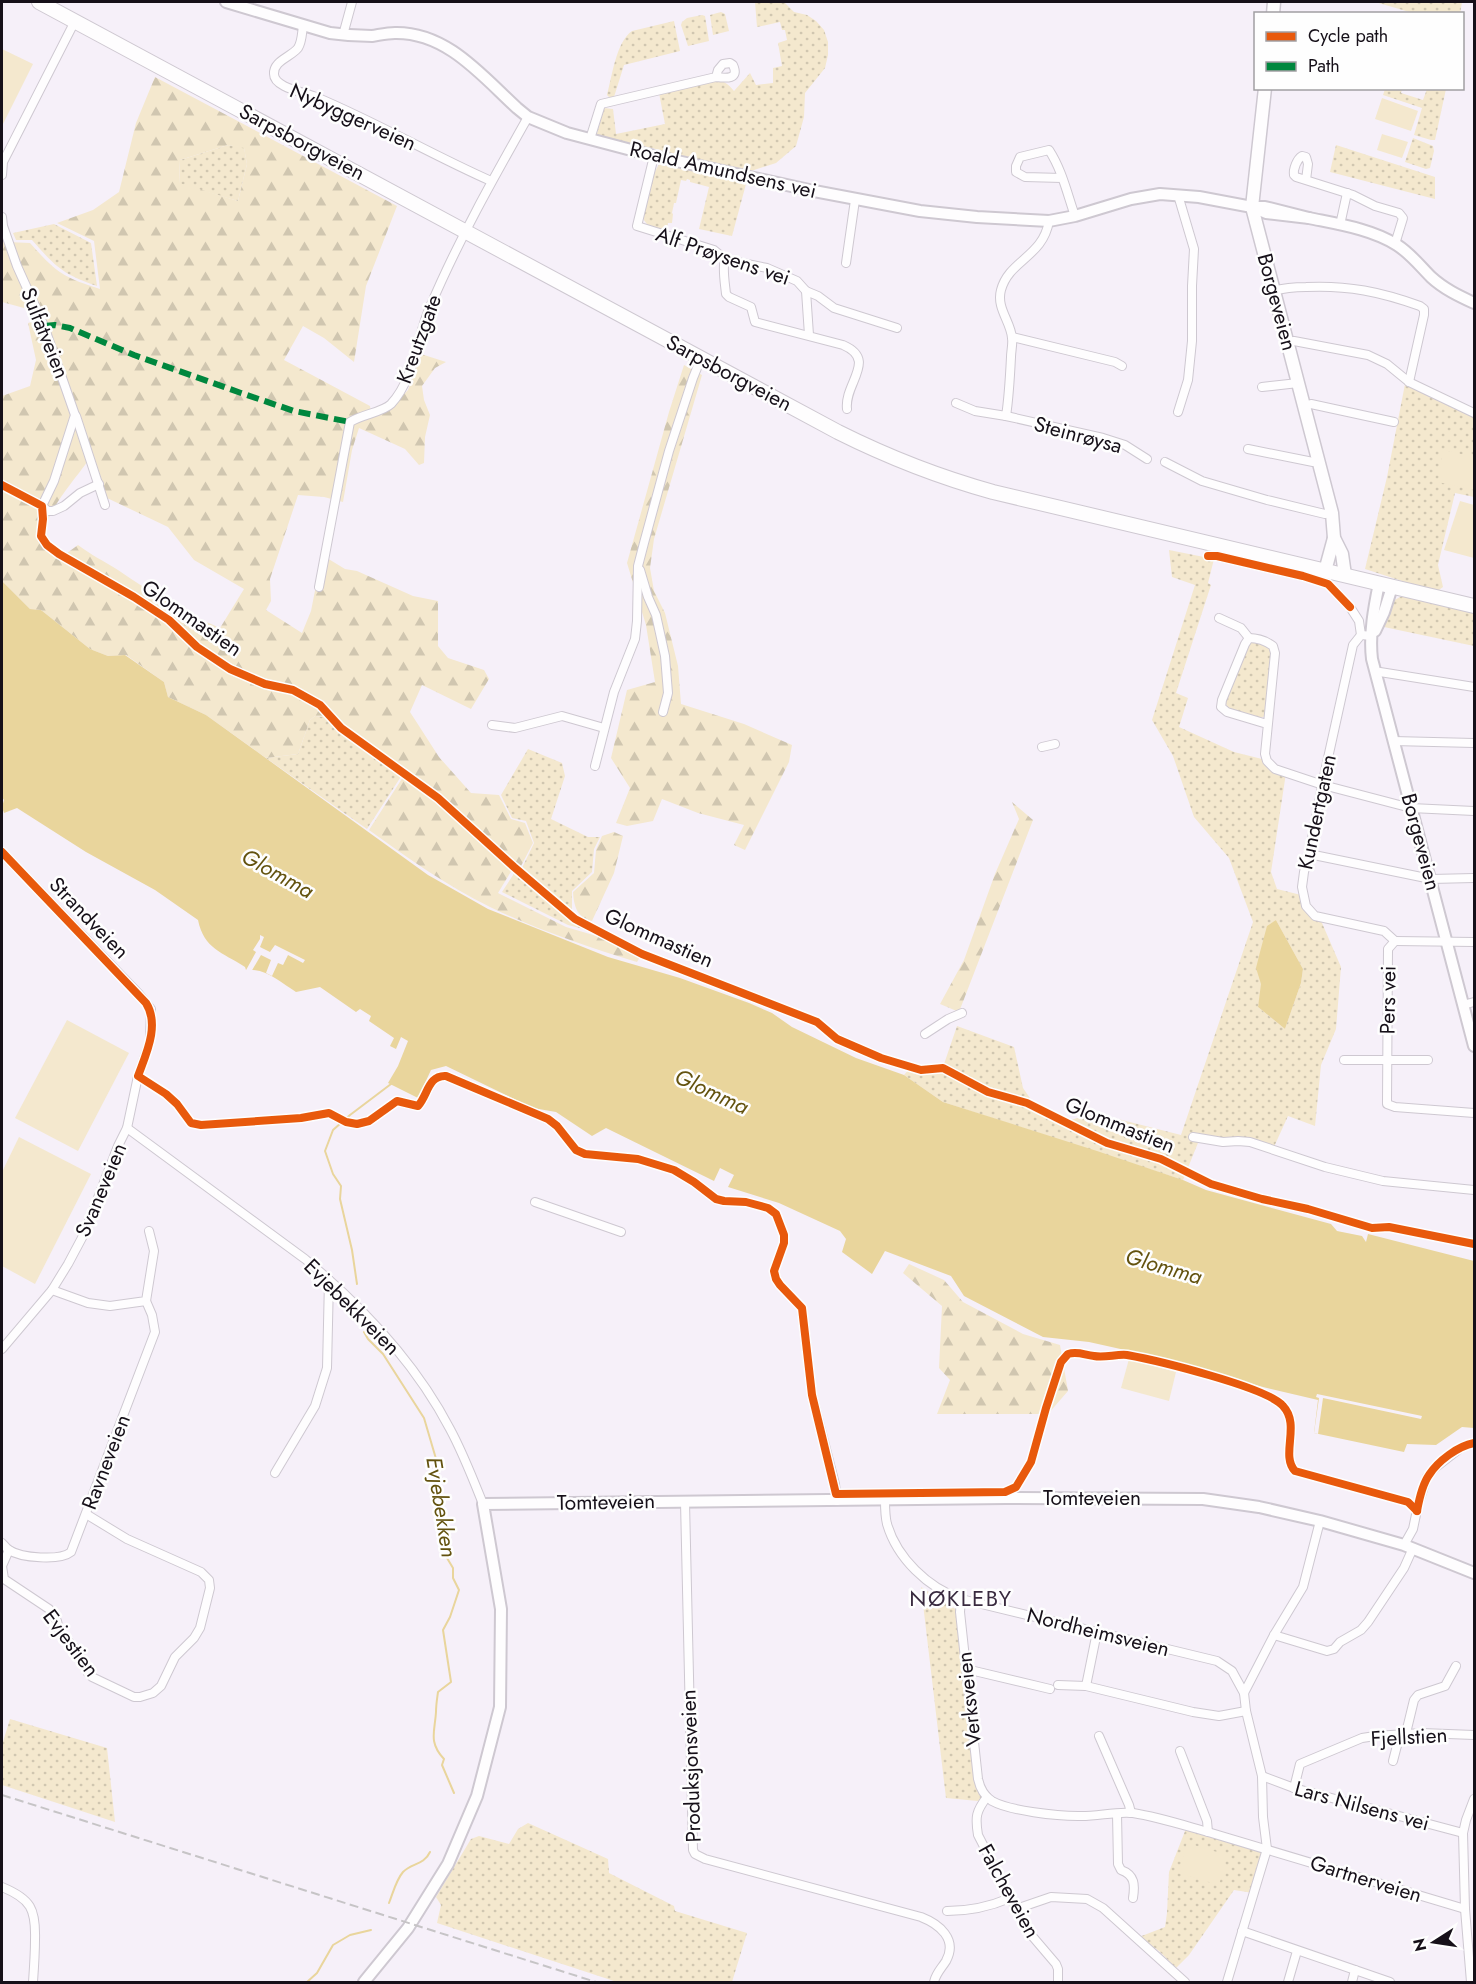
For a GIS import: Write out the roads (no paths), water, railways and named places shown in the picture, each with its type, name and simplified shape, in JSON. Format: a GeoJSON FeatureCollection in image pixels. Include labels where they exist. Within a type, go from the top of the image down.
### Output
{"type":"FeatureCollection","features":[{"type":"Feature","properties":{"kind":"highway","name":"Sarpsborgveien"},"geometry":{"type":"LineString","coordinates":[[39,2],[701,358],[890,457],[943,477],[1039,504],[1474,606]]}},
{"type":"Feature","properties":{"kind":"main road","name":"Borgeveien"},"geometry":{"type":"LineString","coordinates":[[1265,90],[1252,207],[1332,513],[1334,538],[1325,571]]}},
{"type":"Feature","properties":{"kind":"main road","name":"Borgeveien"},"geometry":{"type":"LineString","coordinates":[[1334,538],[1342,554],[1346,575]]}},
{"type":"Feature","properties":{"kind":"street","name":"Roald Amundsens vei"},"geometry":{"type":"LineString","coordinates":[[226,2],[244,4],[303,26],[343,35],[403,33],[439,42],[456,53],[528,117],[567,133],[654,156],[855,200],[957,215],[1049,220],[1075,216],[1144,196],[1178,195],[1252,207],[1266,213],[1309,218],[1340,225],[1395,244],[1447,289],[1474,303]]}},
{"type":"Feature","properties":{"kind":"street"},"geometry":{"type":"LineString","coordinates":[[343,35],[352,2]]}},
{"type":"Feature","properties":{"kind":"street"},"geometry":{"type":"LineString","coordinates":[[2,175],[2,163],[75,21]]}},
{"type":"Feature","properties":{"kind":"street","name":"Nybyggerveien"},"geometry":{"type":"LineString","coordinates":[[303,26],[297,49],[276,66],[273,72],[275,80],[281,85],[315,96],[491,181]]}},
{"type":"Feature","properties":{"kind":"street"},"geometry":{"type":"LineString","coordinates":[[590,139],[602,104],[716,76]]}},
{"type":"Feature","properties":{"kind":"street","name":"Kreutzgate"},"geometry":{"type":"LineString","coordinates":[[319,587],[350,422],[359,416],[388,406],[402,388],[428,312],[461,239],[528,117]]}},
{"type":"Feature","properties":{"kind":"street"},"geometry":{"type":"LineString","coordinates":[[1062,178],[1025,177],[1016,172],[1016,166],[1020,157],[1049,150],[1057,163],[1075,216]]}},
{"type":"Feature","properties":{"kind":"street","name":"Alf Prøysens vei"},"geometry":{"type":"LineString","coordinates":[[654,156],[637,226],[714,250],[725,259],[767,268],[796,281],[806,291],[818,296],[834,309],[897,328]]}},
{"type":"Feature","properties":{"kind":"street"},"geometry":{"type":"LineString","coordinates":[[1306,180],[1347,193],[1401,215],[1402,222],[1395,244]]}},
{"type":"Feature","properties":{"kind":"street"},"geometry":{"type":"LineString","coordinates":[[1340,225],[1347,193]]}},
{"type":"Feature","properties":{"kind":"street"},"geometry":{"type":"LineString","coordinates":[[1178,195],[1194,249],[1192,341],[1188,380],[1178,412]]}},
{"type":"Feature","properties":{"kind":"street"},"geometry":{"type":"LineString","coordinates":[[846,263],[855,200]]}},
{"type":"Feature","properties":{"kind":"street","name":"Sulfatveien"},"geometry":{"type":"LineString","coordinates":[[2,217],[17,266],[44,326],[105,505]]}},
{"type":"Feature","properties":{"kind":"street","name":"Steinrøysa"},"geometry":{"type":"LineString","coordinates":[[1006,416],[1012,337],[999,298],[1008,275],[1035,251],[1042,241],[1047,233],[1049,220]]}},
{"type":"Feature","properties":{"kind":"street"},"geometry":{"type":"LineString","coordinates":[[725,259],[723,266],[726,294],[751,307],[755,322],[809,335],[854,350],[858,357],[859,369],[847,397],[847,409]]}},
{"type":"Feature","properties":{"kind":"street"},"geometry":{"type":"LineString","coordinates":[[1274,291],[1282,288],[1333,286],[1382,293],[1420,306],[1424,309],[1424,315],[1409,382]]}},
{"type":"Feature","properties":{"kind":"street","name":"Alf Prøysens vei"},"geometry":{"type":"LineString","coordinates":[[806,291],[809,335]]}},
{"type":"Feature","properties":{"kind":"street"},"geometry":{"type":"LineString","coordinates":[[1012,337],[1115,362],[1122,366]]}},
{"type":"Feature","properties":{"kind":"street"},"geometry":{"type":"LineString","coordinates":[[1287,342],[1294,341],[1368,355],[1387,364],[1409,382],[1474,413]]}},
{"type":"Feature","properties":{"kind":"street"},"geometry":{"type":"LineString","coordinates":[[595,766],[614,692],[635,639],[638,566],[669,451],[701,358]]}},
{"type":"Feature","properties":{"kind":"street"},"geometry":{"type":"LineString","coordinates":[[1262,387],[1298,383]]}},
{"type":"Feature","properties":{"kind":"street","name":"Steinrøysa"},"geometry":{"type":"LineString","coordinates":[[956,403],[975,411],[1103,438],[1125,445],[1147,459]]}},
{"type":"Feature","properties":{"kind":"street"},"geometry":{"type":"LineString","coordinates":[[1304,406],[1311,404],[1394,422]]}},
{"type":"Feature","properties":{"kind":"street"},"geometry":{"type":"LineString","coordinates":[[42,506],[54,481],[75,415]]}},
{"type":"Feature","properties":{"kind":"street"},"geometry":{"type":"LineString","coordinates":[[1248,449],[1283,457],[1318,461]]}},
{"type":"Feature","properties":{"kind":"street"},"geometry":{"type":"LineString","coordinates":[[1165,462],[1202,481],[1278,503],[1325,514],[1332,513]]}},
{"type":"Feature","properties":{"kind":"street"},"geometry":{"type":"LineString","coordinates":[[2,485],[48,511],[58,510],[80,493],[99,484]]}},
{"type":"Feature","properties":{"kind":"street"},"geometry":{"type":"LineString","coordinates":[[1208,556],[1271,568],[1328,584],[1342,598],[1367,636],[1384,612],[1385,585]]}},
{"type":"Feature","properties":{"kind":"street"},"geometry":{"type":"LineString","coordinates":[[638,566],[656,615],[665,656],[668,693],[663,712]]}},
{"type":"Feature","properties":{"kind":"street"},"geometry":{"type":"LineString","coordinates":[[1219,618],[1241,628],[1249,638]]}},
{"type":"Feature","properties":{"kind":"street","name":"Borgeveien"},"geometry":{"type":"LineString","coordinates":[[1367,636],[1447,942],[1469,1004],[1474,1046]]}},
{"type":"Feature","properties":{"kind":"street","name":"Kundertgaten"},"geometry":{"type":"LineString","coordinates":[[1367,636],[1353,645],[1302,887],[1306,906],[1315,916],[1384,931],[1395,941]]}},
{"type":"Feature","properties":{"kind":"street"},"geometry":{"type":"LineString","coordinates":[[1249,638],[1267,642],[1273,646],[1275,653],[1265,754],[1270,766],[1323,785],[1411,808],[1474,811]]}},
{"type":"Feature","properties":{"kind":"street"},"geometry":{"type":"LineString","coordinates":[[1249,638],[1221,707],[1227,712],[1267,724]]}},
{"type":"Feature","properties":{"kind":"street"},"geometry":{"type":"LineString","coordinates":[[1376,673],[1474,687]]}},
{"type":"Feature","properties":{"kind":"street"},"geometry":{"type":"LineString","coordinates":[[492,725],[515,728],[562,717],[604,728]]}},
{"type":"Feature","properties":{"kind":"street"},"geometry":{"type":"LineString","coordinates":[[1393,741],[1474,742]]}},
{"type":"Feature","properties":{"kind":"street"},"geometry":{"type":"LineString","coordinates":[[1042,747],[1055,744]]}},
{"type":"Feature","properties":{"kind":"street","name":"Strandveien"},"geometry":{"type":"LineString","coordinates":[[2,852],[139,994],[151,1010]]}},
{"type":"Feature","properties":{"kind":"street"},"geometry":{"type":"LineString","coordinates":[[1310,854],[1431,879],[1474,878]]}},
{"type":"Feature","properties":{"kind":"street"},"geometry":{"type":"LineString","coordinates":[[1395,941],[1474,942]]}},
{"type":"Feature","properties":{"kind":"street","name":"Pers vei"},"geometry":{"type":"LineString","coordinates":[[1395,941],[1389,950],[1387,1104],[1395,1107],[1474,1113]]}},
{"type":"Feature","properties":{"kind":"street","name":"Svaneveien"},"geometry":{"type":"LineString","coordinates":[[2,1349],[52,1290],[84,1234],[127,1128],[138,1076],[150,1041],[151,1010]]}},
{"type":"Feature","properties":{"kind":"street"},"geometry":{"type":"LineString","coordinates":[[926,1034],[948,1019],[962,1013]]}},
{"type":"Feature","properties":{"kind":"street","name":"Pers vei"},"geometry":{"type":"LineString","coordinates":[[1344,1060],[1428,1060]]}},
{"type":"Feature","properties":{"kind":"street","name":"Evjebekkveien"},"geometry":{"type":"LineString","coordinates":[[127,1128],[305,1259],[369,1318],[421,1382],[456,1442],[483,1504],[501,1609],[500,1707],[477,1796],[448,1864],[408,1928],[364,1983]]}},
{"type":"Feature","properties":{"kind":"street"},"geometry":{"type":"LineString","coordinates":[[1193,1137],[1223,1142],[1250,1142],[1316,1164],[1383,1181],[1474,1190]]}},
{"type":"Feature","properties":{"kind":"street"},"geometry":{"type":"LineString","coordinates":[[535,1202],[621,1232]]}},
{"type":"Feature","properties":{"kind":"street","name":"Ravneveien"},"geometry":{"type":"LineString","coordinates":[[9,1550],[21,1555],[55,1557],[68,1555],[71,1552],[155,1332],[152,1315],[146,1301],[154,1251],[149,1232]]}},
{"type":"Feature","properties":{"kind":"street"},"geometry":{"type":"LineString","coordinates":[[275,1473],[315,1406],[327,1368],[329,1280]]}},
{"type":"Feature","properties":{"kind":"street"},"geometry":{"type":"LineString","coordinates":[[52,1290],[88,1303],[110,1305],[146,1301]]}},
{"type":"Feature","properties":{"kind":"street"},"geometry":{"type":"LineString","coordinates":[[802,1308],[812,1395],[835,1484],[837,1501]]}},
{"type":"Feature","properties":{"kind":"street"},"geometry":{"type":"LineString","coordinates":[[1274,1635],[1331,1652],[1340,1642],[1361,1630],[1404,1568],[1418,1505],[1428,1477],[1456,1450],[1474,1443]]}},
{"type":"Feature","properties":{"kind":"street","name":"Tomteveien"},"geometry":{"type":"LineString","coordinates":[[483,1504],[1107,1497],[1203,1499],[1259,1507],[1320,1521],[1408,1547],[1474,1573]]}},
{"type":"Feature","properties":{"kind":"street","name":"Nordheimsveien"},"geometry":{"type":"LineString","coordinates":[[885,1500],[887,1524],[897,1545],[907,1560],[942,1592],[961,1599],[1217,1661],[1232,1671],[1244,1693]]}},
{"type":"Feature","properties":{"kind":"street","name":"Produksjonsveien"},"geometry":{"type":"LineString","coordinates":[[685,1502],[693,1850],[695,1854],[705,1859],[921,1917],[934,1923],[945,1932],[950,1950],[934,1983]]}},
{"type":"Feature","properties":{"kind":"street","name":"Evjestien"},"geometry":{"type":"LineString","coordinates":[[9,1550],[2,1566],[3,1579],[49,1609],[57,1621],[60,1633],[75,1648],[92,1677],[134,1697],[147,1696],[161,1686],[175,1658],[200,1628],[210,1588],[209,1580],[201,1572],[127,1539],[86,1514]]}},
{"type":"Feature","properties":{"kind":"street"},"geometry":{"type":"LineString","coordinates":[[1227,1983],[1267,1849],[1263,1817],[1262,1776],[1246,1711],[1244,1693],[1274,1635],[1303,1587],[1320,1521]]}},
{"type":"Feature","properties":{"kind":"street"},"geometry":{"type":"LineString","coordinates":[[2,1543],[9,1550]]}},
{"type":"Feature","properties":{"kind":"street","name":"Verksveien"},"geometry":{"type":"LineString","coordinates":[[961,1599],[960,1612],[978,1779],[987,1797]]}},
{"type":"Feature","properties":{"kind":"street"},"geometry":{"type":"LineString","coordinates":[[1086,1686],[1097,1632]]}},
{"type":"Feature","properties":{"kind":"street"},"geometry":{"type":"LineString","coordinates":[[1393,1761],[1414,1700],[1418,1695],[1445,1686],[1456,1666]]}},
{"type":"Feature","properties":{"kind":"street"},"geometry":{"type":"LineString","coordinates":[[966,1669],[1050,1689]]}},
{"type":"Feature","properties":{"kind":"street"},"geometry":{"type":"LineString","coordinates":[[1058,1685],[1086,1686],[1193,1712],[1219,1716],[1246,1711]]}},
{"type":"Feature","properties":{"kind":"street","name":"Fjellstien"},"geometry":{"type":"LineString","coordinates":[[1294,1788],[1300,1764],[1362,1738],[1403,1734],[1474,1735]]}},
{"type":"Feature","properties":{"kind":"street"},"geometry":{"type":"LineString","coordinates":[[1099,1736],[1131,1813]]}},
{"type":"Feature","properties":{"kind":"street"},"geometry":{"type":"LineString","coordinates":[[1180,1751],[1207,1821],[1208,1832]]}},
{"type":"Feature","properties":{"kind":"street","name":"Lars Nilsens vei"},"geometry":{"type":"LineString","coordinates":[[1262,1776],[1294,1788],[1463,1833]]}},
{"type":"Feature","properties":{"kind":"street","name":"Gartnerveien"},"geometry":{"type":"LineString","coordinates":[[987,1797],[993,1802],[1035,1812],[1080,1816],[1131,1813],[1208,1832],[1465,1909]]}},
{"type":"Feature","properties":{"kind":"street","name":"Falcheveien"},"geometry":{"type":"LineString","coordinates":[[987,1797],[978,1808],[976,1821],[978,1835],[1027,1930],[1056,1964],[1058,1983]]}},
{"type":"Feature","properties":{"kind":"street"},"geometry":{"type":"LineString","coordinates":[[1471,1983],[1465,1909],[1463,1833],[1474,1799]]}},
{"type":"Feature","properties":{"kind":"street"},"geometry":{"type":"LineString","coordinates":[[1117,1814],[1118,1864],[1121,1870],[1128,1872],[1134,1881],[1133,1898]]}},
{"type":"Feature","properties":{"kind":"street"},"geometry":{"type":"LineString","coordinates":[[2,1887],[24,1898],[34,1912],[36,1923],[33,1983]]}},
{"type":"Feature","properties":{"kind":"street"},"geometry":{"type":"LineString","coordinates":[[1016,1909],[1051,1897],[1087,1899],[1103,1908],[1185,1983]]}},
{"type":"Feature","properties":{"kind":"street"},"geometry":{"type":"LineString","coordinates":[[947,1911],[968,1911],[1010,1898]]}},
{"type":"Feature","properties":{"kind":"street"},"geometry":{"type":"LineString","coordinates":[[1242,1931],[1390,1983]]}},
{"type":"Feature","properties":{"kind":"street"},"geometry":{"type":"LineString","coordinates":[[1288,1983],[1297,1951]]}},
{"type":"Feature","properties":{"kind":"street"},"geometry":{"type":"LineString","coordinates":[[1352,1983],[1355,1971]]}},
{"type":"Feature","properties":{"kind":"water","name":"Glomma"},"geometry":{"type":"Polygon","coordinates":[[[2,581],[30,609],[41,610],[90,649],[108,656],[125,655],[164,682],[168,697],[206,715],[428,875],[488,909],[608,957],[680,978],[749,1003],[856,1058],[904,1075],[943,1102],[1097,1151],[1206,1190],[1331,1224],[1337,1231],[1362,1236],[1366,1242],[1368,1234],[1474,1261],[1474,1428],[1462,1427],[1436,1445],[1407,1444],[1404,1452],[1314,1433],[1318,1400],[1161,1358],[1089,1342],[1043,1337],[964,1296],[951,1276],[885,1251],[872,1274],[842,1252],[846,1239],[840,1231],[779,1203],[728,1187],[734,1175],[720,1168],[714,1181],[606,1128],[592,1136],[556,1112],[533,1108],[446,1066],[431,1070],[418,1098],[388,1083],[408,1041],[401,1037],[396,1049],[390,1046],[394,1038],[369,1021],[371,1016],[360,1009],[356,1012],[320,987],[296,992],[266,973],[246,970],[245,967],[209,944],[198,920],[155,890],[86,852],[17,808],[4,813],[2,807],[4,800],[2,797],[2,581]]]}},
{"type":"Feature","properties":{"kind":"water"},"geometry":{"type":"Polygon","coordinates":[[[1276,920],[1303,969],[1301,983],[1285,1029],[1258,1007],[1261,984],[1256,968],[1267,926],[1276,920]]]}},
{"type":"Feature","properties":{"kind":"waterway","name":"Evjebekken"},"geometry":{"type":"LineString","coordinates":[[357,1284],[340,1199],[341,1186],[333,1174],[325,1151],[333,1130],[391,1084]]}},
{"type":"Feature","properties":{"kind":"waterway","name":"Evjebekken"},"geometry":{"type":"LineString","coordinates":[[364,1332],[383,1354],[424,1418],[439,1469],[439,1487],[443,1504],[442,1538],[447,1558],[453,1568],[453,1578],[459,1590],[443,1630],[451,1682],[438,1692],[434,1742],[444,1759],[442,1765],[454,1793]]}},
{"type":"Feature","properties":{"kind":"waterway","name":"Evjebekken"},"geometry":{"type":"LineString","coordinates":[[389,1903],[403,1872],[421,1862],[430,1852]]}},
{"type":"Feature","properties":{"kind":"waterway"},"geometry":{"type":"LineString","coordinates":[[307,1982],[317,1973],[333,1945],[350,1935],[371,1930]]}},
{"type":"Feature","properties":{"kind":"railway"},"geometry":{"type":"LineString","coordinates":[[2,1795],[596,1982]]}},
{"type":"Feature","properties":{"kind":"district","name":"NØKLEBY"},"geometry":{"type":"Point","coordinates":[961,1598]}}]}
